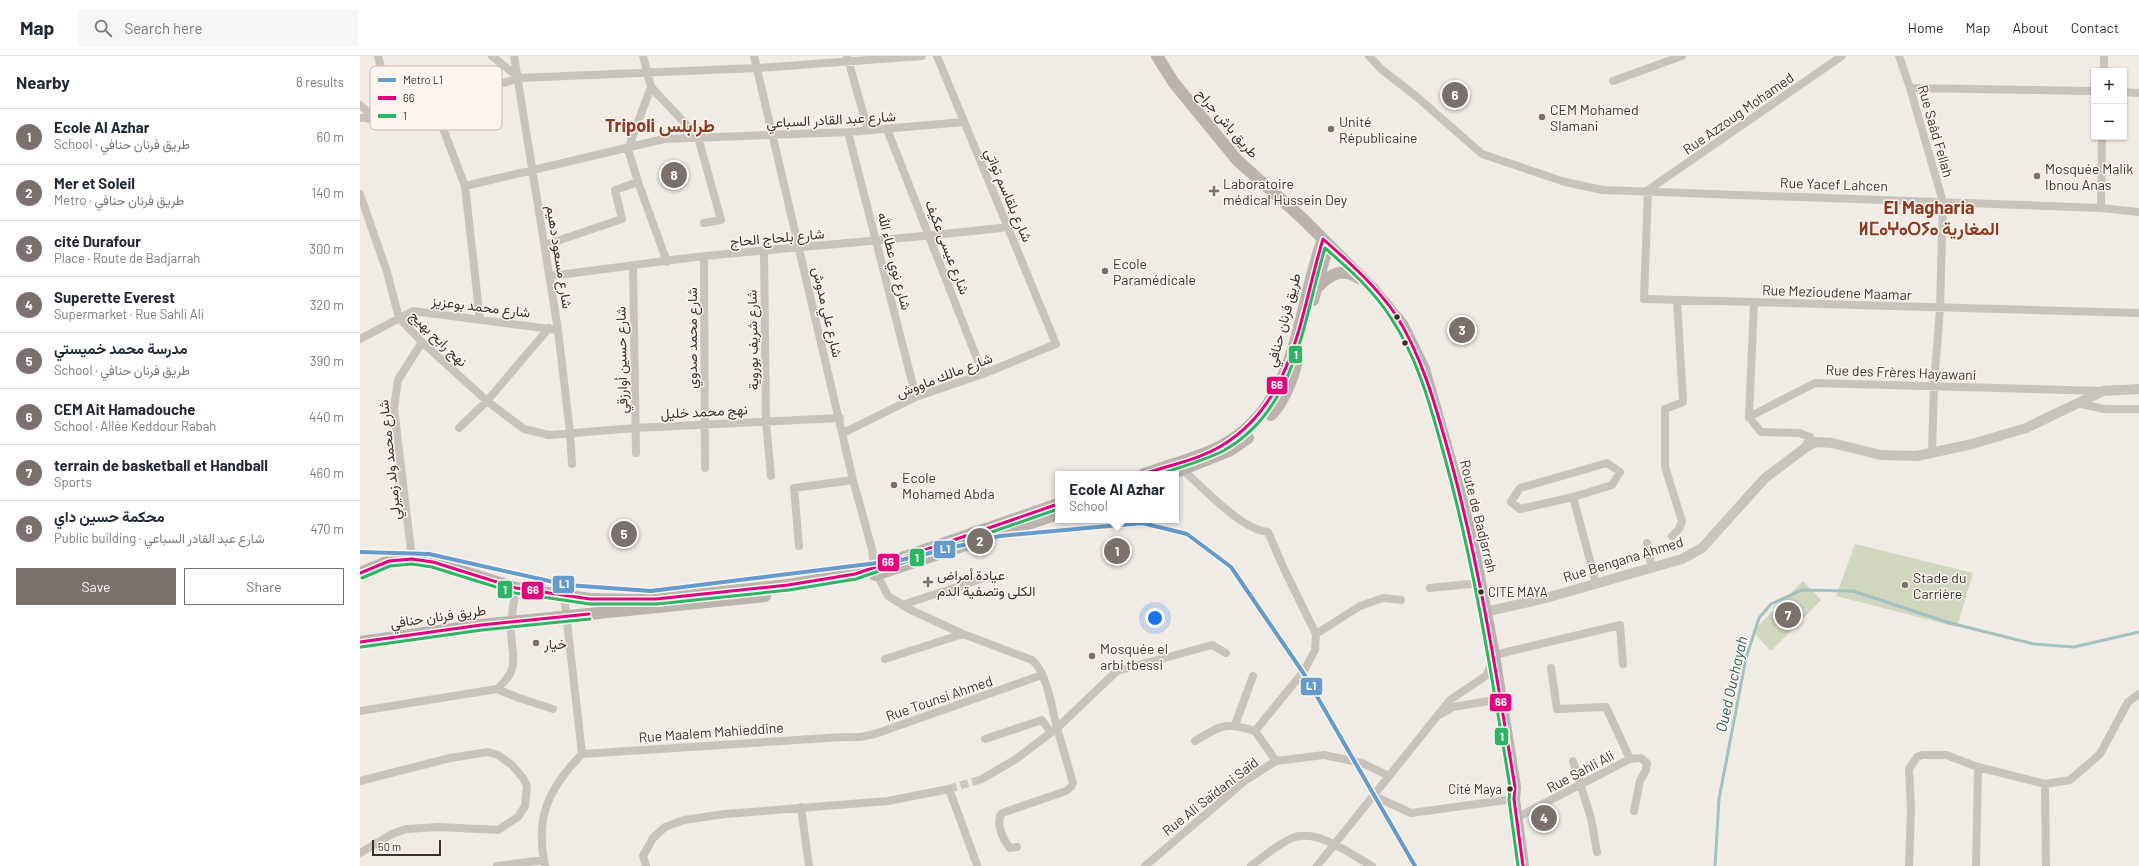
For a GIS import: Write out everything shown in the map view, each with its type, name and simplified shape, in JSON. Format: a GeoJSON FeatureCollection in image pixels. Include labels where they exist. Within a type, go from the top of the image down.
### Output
{"type":"FeatureCollection","features":[{"type":"Feature","properties":{"kind":"main road","name":"طريق باش جراح"},"geometry":{"type":"LineString","coordinates":[[1157,58],[1174,83],[1237,160],[1302,218]]}},
{"type":"Feature","properties":{"kind":"main road","name":"Route de Badjarrah"},"geometry":{"type":"LineString","coordinates":[[1302,218],[1367,282],[1402,324],[1424,369],[1463,505],[1480,583],[1494,655],[1515,788],[1514,799],[1523,866]]}},
{"type":"Feature","properties":{"kind":"main road"},"geometry":{"type":"LineString","coordinates":[[1312,228],[1314,263]]}},
{"type":"Feature","properties":{"kind":"main road","name":"طريق فرنان حنافي"},"geometry":{"type":"LineString","coordinates":[[1152,471],[1221,446],[1247,428],[1269,405],[1287,370],[1314,263],[1326,243]]}},
{"type":"Feature","properties":{"kind":"main road","name":"طريق فرنان حنافي"},"geometry":{"type":"LineString","coordinates":[[1179,471],[1229,451],[1256,431],[1275,411],[1293,377],[1316,289],[1326,243]]}},
{"type":"Feature","properties":{"kind":"main road"},"geometry":{"type":"LineString","coordinates":[[1316,289],[1327,276],[1340,271],[1352,273],[1367,282]]}},
{"type":"Feature","properties":{"kind":"main road","name":"طريق فرنان حنافي"},"geometry":{"type":"LineString","coordinates":[[360,642],[511,621],[793,593],[836,586],[1055,505]]}},
{"type":"Feature","properties":{"kind":"main road","name":"طريق فرنان حنافي"},"geometry":{"type":"LineString","coordinates":[[360,573],[389,561],[412,559],[433,562],[516,588],[590,598],[630,600],[656,598],[788,585],[876,571],[1055,515]]}},
{"type":"Feature","properties":{"kind":"street"},"geometry":{"type":"LineString","coordinates":[[378,56],[381,66]]}},
{"type":"Feature","properties":{"kind":"street"},"geometry":{"type":"LineString","coordinates":[[492,56],[519,78]]}},
{"type":"Feature","properties":{"kind":"street","name":"شارع مسعود دهيم"},"geometry":{"type":"LineString","coordinates":[[514,56],[515,71],[519,78],[558,330],[570,432],[572,464]]}},
{"type":"Feature","properties":{"kind":"street"},"geometry":{"type":"LineString","coordinates":[[643,56],[651,87],[628,149],[638,182],[667,262]]}},
{"type":"Feature","properties":{"kind":"street","name":"شارع علي مدوش"},"geometry":{"type":"LineString","coordinates":[[754,56],[840,418],[853,480],[872,549],[876,571]]}},
{"type":"Feature","properties":{"kind":"street"},"geometry":{"type":"LineString","coordinates":[[502,83],[519,78],[648,71],[757,68],[848,59],[922,56]]}},
{"type":"Feature","properties":{"kind":"street","name":"شارع بلقاسم تواتي"},"geometry":{"type":"LineString","coordinates":[[937,56],[1056,344]]}},
{"type":"Feature","properties":{"kind":"street","name":"Rue Yacef Lahcen"},"geometry":{"type":"LineString","coordinates":[[1370,56],[1381,69],[1417,97],[1482,154],[1565,182],[1603,190],[1648,190],[2101,208],[2139,212]]}},
{"type":"Feature","properties":{"kind":"street"},"geometry":{"type":"LineString","coordinates":[[1613,81],[1682,56]]}},
{"type":"Feature","properties":{"kind":"street","name":"Rue Azzoug Mohamed"},"geometry":{"type":"LineString","coordinates":[[1648,190],[1842,56]]}},
{"type":"Feature","properties":{"kind":"street","name":"Rue Saâd Fellah"},"geometry":{"type":"LineString","coordinates":[[1899,56],[1910,88],[1943,202],[1940,309],[1934,385],[1932,453]]}},
{"type":"Feature","properties":{"kind":"street"},"geometry":{"type":"LineString","coordinates":[[2104,56],[2104,68]]}},
{"type":"Feature","properties":{"kind":"street"},"geometry":{"type":"LineString","coordinates":[[848,59],[868,130]]}},
{"type":"Feature","properties":{"kind":"street"},"geometry":{"type":"LineString","coordinates":[[651,87],[698,137],[721,220],[704,223]]}},
{"type":"Feature","properties":{"kind":"street"},"geometry":{"type":"LineString","coordinates":[[1910,88],[2091,91]]}},
{"type":"Feature","properties":{"kind":"street"},"geometry":{"type":"LineString","coordinates":[[2127,92],[2139,93]]}},
{"type":"Feature","properties":{"kind":"street"},"geometry":{"type":"LineString","coordinates":[[361,107],[367,111],[364,118]]}},
{"type":"Feature","properties":{"kind":"street","name":"شارع عبد القادر السباعي"},"geometry":{"type":"LineString","coordinates":[[465,186],[628,149],[664,139],[848,132],[964,122]]}},
{"type":"Feature","properties":{"kind":"street","name":"شارع عيسى عكيف"},"geometry":{"type":"LineString","coordinates":[[887,129],[983,374]]}},
{"type":"Feature","properties":{"kind":"street"},"geometry":{"type":"LineString","coordinates":[[444,130],[465,186],[480,320]]}},
{"type":"Feature","properties":{"kind":"street","name":"شارع نوي عطاء الله"},"geometry":{"type":"LineString","coordinates":[[848,132],[916,397]]}},
{"type":"Feature","properties":{"kind":"street"},"geometry":{"type":"LineString","coordinates":[[2101,208],[2102,140]]}},
{"type":"Feature","properties":{"kind":"street"},"geometry":{"type":"LineString","coordinates":[[545,245],[622,219],[615,190],[638,182]]}},
{"type":"Feature","properties":{"kind":"street","name":"Rue Mezioudene Maamar"},"geometry":{"type":"LineString","coordinates":[[1648,190],[1644,299],[1940,309],[2138,313]]}},
{"type":"Feature","properties":{"kind":"street","name":"نهج رابح بهيج"},"geometry":{"type":"LineString","coordinates":[[360,194],[387,272],[400,318],[422,342],[487,401],[524,429],[549,435],[570,432]]}},
{"type":"Feature","properties":{"kind":"street","name":"شارع بلحاج الحاج"},"geometry":{"type":"LineString","coordinates":[[549,276],[667,262],[704,256],[800,249],[876,240],[930,237],[1008,227]]}},
{"type":"Feature","properties":{"kind":"street","name":"شارع شريف بوروية"},"geometry":{"type":"LineString","coordinates":[[764,252],[766,422],[771,476]]}},
{"type":"Feature","properties":{"kind":"street","name":"شارع محمد صدوي"},"geometry":{"type":"LineString","coordinates":[[704,256],[705,468]]}},
{"type":"Feature","properties":{"kind":"street","name":"شارع حسين أوارزقي"},"geometry":{"type":"LineString","coordinates":[[633,266],[636,453]]}},
{"type":"Feature","properties":{"kind":"street"},"geometry":{"type":"LineString","coordinates":[[1672,536],[1679,529],[1682,521],[1665,467],[1665,409],[1683,402],[1677,300]]}},
{"type":"Feature","properties":{"kind":"street"},"geometry":{"type":"LineString","coordinates":[[1754,302],[1749,417],[1761,432],[1799,433],[1810,437],[1805,448]]}},
{"type":"Feature","properties":{"kind":"street","name":"شارع محمد بوعزيز"},"geometry":{"type":"LineString","coordinates":[[360,339],[413,311],[558,330]]}},
{"type":"Feature","properties":{"kind":"street"},"geometry":{"type":"LineString","coordinates":[[459,428],[487,401],[549,328]]}},
{"type":"Feature","properties":{"kind":"street","name":"شارع محمد ولد زميرلي"},"geometry":{"type":"LineString","coordinates":[[412,559],[394,408],[398,380],[422,342]]}},
{"type":"Feature","properties":{"kind":"street","name":"شارع مالك ماووش"},"geometry":{"type":"LineString","coordinates":[[843,433],[916,397],[983,374],[1056,344]]}},
{"type":"Feature","properties":{"kind":"street","name":"Rue des Frères Hayawani"},"geometry":{"type":"LineString","coordinates":[[1749,417],[1815,383],[1934,385],[2103,391]]}},
{"type":"Feature","properties":{"kind":"street","name":"Rue Bengana Ahmed"},"geometry":{"type":"LineString","coordinates":[[1485,612],[1546,598],[1682,559],[1702,548],[1765,478],[1815,442],[1832,443],[1881,455],[1917,456],[2026,428],[2077,402],[2103,391],[2139,389]]}},
{"type":"Feature","properties":{"kind":"street"},"geometry":{"type":"LineString","coordinates":[[2077,402],[2104,409],[2139,409]]}},
{"type":"Feature","properties":{"kind":"street","name":"نهج محمد خليل"},"geometry":{"type":"LineString","coordinates":[[570,432],[840,418]]}},
{"type":"Feature","properties":{"kind":"street"},"geometry":{"type":"LineString","coordinates":[[1607,463],[1620,472],[1612,486],[1573,497],[1520,509],[1511,502],[1520,488],[1607,463]]}},
{"type":"Feature","properties":{"kind":"street"},"geometry":{"type":"LineString","coordinates":[[1183,470],[1242,521],[1258,531],[1268,532],[1284,569],[1316,634],[1315,650],[1304,671],[1255,731]]}},
{"type":"Feature","properties":{"kind":"street"},"geometry":{"type":"LineString","coordinates":[[799,546],[794,488],[853,480]]}},
{"type":"Feature","properties":{"kind":"street"},"geometry":{"type":"LineString","coordinates":[[1573,497],[1596,583]]}},
{"type":"Feature","properties":{"kind":"street"},"geometry":{"type":"LineString","coordinates":[[1647,543],[1652,568]]}},
{"type":"Feature","properties":{"kind":"street"},"geometry":{"type":"LineString","coordinates":[[876,571],[888,596],[902,605],[963,634],[1032,660],[1036,663],[1042,675],[1054,731],[1073,783],[1071,788],[1066,791],[1002,813],[1000,820],[1004,841],[1010,848],[1017,847]]}},
{"type":"Feature","properties":{"kind":"street"},"geometry":{"type":"LineString","coordinates":[[902,605],[981,579]]}},
{"type":"Feature","properties":{"kind":"street"},"geometry":{"type":"LineString","coordinates":[[1430,588],[1480,583]]}},
{"type":"Feature","properties":{"kind":"street"},"geometry":{"type":"LineString","coordinates":[[497,689],[505,682],[514,666],[511,621],[516,588]]}},
{"type":"Feature","properties":{"kind":"street"},"geometry":{"type":"LineString","coordinates":[[497,866],[545,863],[542,828],[545,809],[552,790],[567,770],[582,754],[564,595]]}},
{"type":"Feature","properties":{"kind":"street"},"geometry":{"type":"LineString","coordinates":[[1316,634],[1360,606],[1383,598],[1401,600]]}},
{"type":"Feature","properties":{"kind":"street"},"geometry":{"type":"LineString","coordinates":[[1317,866],[1450,700],[1487,675],[1494,655],[1620,625],[1623,664]]}},
{"type":"Feature","properties":{"kind":"street"},"geometry":{"type":"LineString","coordinates":[[885,660],[963,634]]}},
{"type":"Feature","properties":{"kind":"street"},"geometry":{"type":"LineString","coordinates":[[982,780],[1016,759],[1054,731],[1117,671],[1212,645],[1226,653]]}},
{"type":"Feature","properties":{"kind":"street","name":"Rue Sahli Ali"},"geometry":{"type":"LineString","coordinates":[[1516,818],[1630,759],[1606,706],[1556,709],[1551,668]]}},
{"type":"Feature","properties":{"kind":"street","name":"Rue Tounsi Ahmed"},"geometry":{"type":"LineString","coordinates":[[843,737],[860,738],[875,734],[1042,675]]}},
{"type":"Feature","properties":{"kind":"street"},"geometry":{"type":"LineString","coordinates":[[1235,725],[1253,676]]}},
{"type":"Feature","properties":{"kind":"street"},"geometry":{"type":"LineString","coordinates":[[360,711],[497,689],[553,709]]}},
{"type":"Feature","properties":{"kind":"street"},"geometry":{"type":"LineString","coordinates":[[1909,866],[1911,809],[1909,769],[1914,760],[1922,755],[1946,755],[1978,767],[2045,784],[2070,780],[2100,754],[2128,702],[2139,694]]}},
{"type":"Feature","properties":{"kind":"street"},"geometry":{"type":"LineString","coordinates":[[1439,715],[1453,707],[1501,698]]}},
{"type":"Feature","properties":{"kind":"street"},"geometry":{"type":"LineString","coordinates":[[985,739],[1042,720],[1054,731]]}},
{"type":"Feature","properties":{"kind":"street"},"geometry":{"type":"LineString","coordinates":[[1195,741],[1220,727],[1235,725],[1255,731],[1276,761]]}},
{"type":"Feature","properties":{"kind":"street","name":"Rue Maalem Mahieddine"},"geometry":{"type":"LineString","coordinates":[[582,754],[843,737]]}},
{"type":"Feature","properties":{"kind":"street"},"geometry":{"type":"LineString","coordinates":[[360,781],[450,758],[488,752],[498,755],[512,765],[523,778],[527,786],[525,806],[518,817],[498,830],[439,827],[406,829],[392,834],[360,853]]}},
{"type":"Feature","properties":{"kind":"street","name":"Rue Ali Saïdani Saïd"},"geometry":{"type":"LineString","coordinates":[[1145,866],[1246,780],[1276,761],[1324,755],[1362,763],[1390,776]]}},
{"type":"Feature","properties":{"kind":"street"},"geometry":{"type":"LineString","coordinates":[[1630,759],[1641,758],[1647,763],[1646,770],[1640,781],[1634,811]]}},
{"type":"Feature","properties":{"kind":"street"},"geometry":{"type":"LineString","coordinates":[[1573,761],[1581,784],[1597,852]]}},
{"type":"Feature","properties":{"kind":"street"},"geometry":{"type":"LineString","coordinates":[[1976,866],[1978,767]]}},
{"type":"Feature","properties":{"kind":"street"},"geometry":{"type":"LineString","coordinates":[[2045,784],[2046,866]]}},
{"type":"Feature","properties":{"kind":"street"},"geometry":{"type":"LineString","coordinates":[[646,866],[643,856],[653,838],[665,828],[684,820],[725,814],[888,801],[949,789],[977,865]]}},
{"type":"Feature","properties":{"kind":"street"},"geometry":{"type":"LineString","coordinates":[[1374,796],[1411,812],[1514,799]]}},
{"type":"Feature","properties":{"kind":"street"},"geometry":{"type":"LineString","coordinates":[[801,807],[810,866]]}},
{"type":"Feature","properties":{"kind":"street"},"geometry":{"type":"LineString","coordinates":[[1251,866],[1274,848],[1294,838],[1314,837],[1334,844],[1372,866]]}},
{"type":"Feature","properties":{"kind":"green space","name":"Stade du Carrière"},"geometry":{"type":"Polygon","coordinates":[[[1855,544],[1973,573],[1957,627],[1836,596],[1855,544]]]}},
{"type":"Feature","properties":{"kind":"green space"},"geometry":{"type":"Polygon","coordinates":[[[1803,581],[1821,600],[1772,650],[1770,650],[1753,632],[1803,581]]]}},
{"type":"Feature","properties":{"kind":"waterway","name":"Oued Ouchayah"},"geometry":{"type":"LineString","coordinates":[[1715,866],[1719,799],[1746,658],[1759,618],[1771,604],[1802,590],[1853,591],[1950,623],[2034,644],[2074,647],[2139,632]]}},
{"type":"Feature","properties":{"kind":"tunnel"},"geometry":{"type":"LineString","coordinates":[[949,789],[982,779]]}},
{"type":"Feature","properties":{"kind":"metro line","name":"L1"},"geometry":{"type":"LineString","coordinates":[[360,552],[429,554],[567,585],[651,591],[901,560],[1000,536],[1142,523],[1187,534],[1231,567],[1304,674],[1415,866]]}},
{"type":"Feature","properties":{"kind":"transit line","name":"66"},"geometry":{"type":"LineString","coordinates":[[1154,471],[1193,459],[1221,446],[1246,428],[1265,406],[1280,381],[1291,354],[1323,239],[1371,284],[1396,315],[1406,332],[1429,386],[1451,461],[1471,542],[1479,582],[1515,787],[1514,799],[1523,866]]}},
{"type":"Feature","properties":{"kind":"transit line","name":"1"},"geometry":{"type":"LineString","coordinates":[[1169,471],[1200,461],[1223,451],[1248,434],[1267,412],[1282,388],[1294,362],[1303,334],[1325,248],[1352,272],[1369,290],[1391,318],[1410,352],[1430,406],[1446,462],[1466,543],[1482,624],[1510,787],[1509,800],[1518,866]]}},
{"type":"Feature","properties":{"kind":"transit line","name":"66"},"geometry":{"type":"LineString","coordinates":[[360,573],[389,561],[412,559],[433,562],[516,588],[590,599],[656,599],[788,585],[855,574],[1055,505]]}},
{"type":"Feature","properties":{"kind":"transit line","name":"1"},"geometry":{"type":"LineString","coordinates":[[362,578],[390,566],[412,564],[432,567],[515,593],[590,604],[657,604],[789,590],[856,579],[1055,510]]}},
{"type":"Feature","properties":{"kind":"transit line","name":"66"},"geometry":{"type":"LineString","coordinates":[[360,642],[481,625],[589,614]]}},
{"type":"Feature","properties":{"kind":"transit line","name":"1"},"geometry":{"type":"LineString","coordinates":[[361,647],[482,630],[590,619]]}},
{"type":"Feature","properties":{"kind":"place","name":"CEM Ait Hamadouche"},"geometry":{"type":"Point","coordinates":[1455,95]}},
{"type":"Feature","properties":{"kind":"place","name":"CEM Mohamed Slamani"},"geometry":{"type":"Point","coordinates":[1542,117]}},
{"type":"Feature","properties":{"kind":"place","name":"Unité Républicaine"},"geometry":{"type":"Point","coordinates":[1331,129]}},
{"type":"Feature","properties":{"kind":"place","name":"محكمة حسين داي"},"geometry":{"type":"Point","coordinates":[674,175]}},
{"type":"Feature","properties":{"kind":"place","name":"Mosquée Malik Ibnou Anas"},"geometry":{"type":"Point","coordinates":[2037,176]}},
{"type":"Feature","properties":{"kind":"place","name":"Laboratoire médical Hussein Dey"},"geometry":{"type":"Point","coordinates":[1214,191]}},
{"type":"Feature","properties":{"kind":"place","name":"Ecole Paramédicale"},"geometry":{"type":"Point","coordinates":[1105,271]}},
{"type":"Feature","properties":{"kind":"place","name":"cité Durafour"},"geometry":{"type":"Point","coordinates":[1462,330]}},
{"type":"Feature","properties":{"kind":"place","name":"Ecole Mohamed Abda"},"geometry":{"type":"Point","coordinates":[894,485]}},
{"type":"Feature","properties":{"kind":"place","name":"مدرسة محمد خميستي"},"geometry":{"type":"Point","coordinates":[624,534]}},
{"type":"Feature","properties":{"kind":"place","name":"Mer et Soleil"},"geometry":{"type":"Point","coordinates":[980,541]}},
{"type":"Feature","properties":{"kind":"place","name":"Ecole Al Azhar"},"geometry":{"type":"Point","coordinates":[1117,551]}},
{"type":"Feature","properties":{"kind":"place","name":"عيادة أمراض الكلى وتصفية الدم"},"geometry":{"type":"Point","coordinates":[928,582]}},
{"type":"Feature","properties":{"kind":"place","name":"Stade du Carrière"},"geometry":{"type":"Point","coordinates":[1905,585]}},
{"type":"Feature","properties":{"kind":"place","name":"CITE MAYA"},"geometry":{"type":"Point","coordinates":[1481,592]}},
{"type":"Feature","properties":{"kind":"place","name":"terrain de basketball et Handball"},"geometry":{"type":"Point","coordinates":[1788,615]}},
{"type":"Feature","properties":{"kind":"place","name":"خيار"},"geometry":{"type":"Point","coordinates":[536,643]}},
{"type":"Feature","properties":{"kind":"place","name":"Mosquée el arbi tbessi"},"geometry":{"type":"Point","coordinates":[1092,656]}},
{"type":"Feature","properties":{"kind":"place","name":"Cité Maya"},"geometry":{"type":"Point","coordinates":[1510,789]}},
{"type":"Feature","properties":{"kind":"place","name":"Superette Everest"},"geometry":{"type":"Point","coordinates":[1544,818]}},
{"type":"Feature","properties":{"kind":"district","name":"Tripoli طرابلس"},"geometry":{"type":"Point","coordinates":[660,125]}},
{"type":"Feature","properties":{"kind":"district","name":"El Magharia ⵍⵎⴰⵖⴰⵔⵢⴰ المغارية"},"geometry":{"type":"Point","coordinates":[1929,217]}}]}
